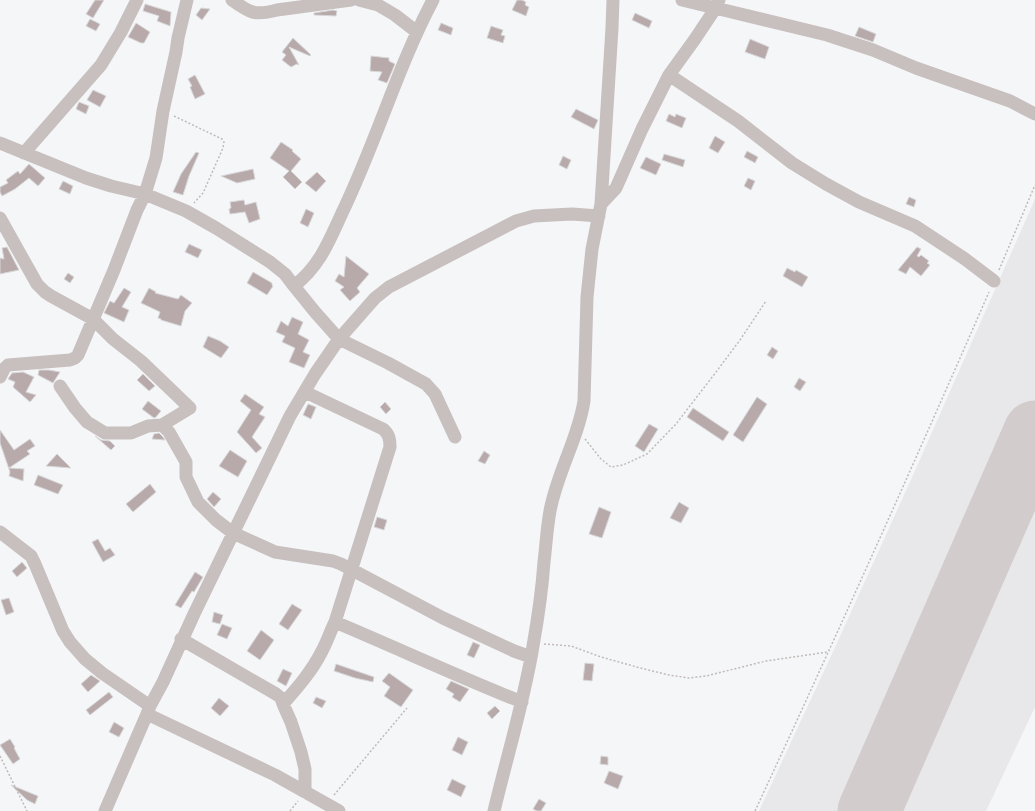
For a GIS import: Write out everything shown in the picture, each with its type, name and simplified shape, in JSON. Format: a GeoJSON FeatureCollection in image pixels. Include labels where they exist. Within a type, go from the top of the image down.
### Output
{"type":"FeatureCollection","features":[{"type":"Feature","properties":{"kind":"street"},"geometry":{"type":"LineString","coordinates":[[24,153],[101,64],[121,32],[137,0]]}},
{"type":"Feature","properties":{"kind":"street"},"geometry":{"type":"LineString","coordinates":[[0,377],[8,365],[39,363],[74,358],[78,355],[114,270],[137,210],[145,194],[156,158],[163,111],[187,0]]}},
{"type":"Feature","properties":{"kind":"street"},"geometry":{"type":"LineString","coordinates":[[232,0],[253,13],[351,0]]}},
{"type":"Feature","properties":{"kind":"street"},"geometry":{"type":"LineString","coordinates":[[359,0],[378,5],[395,15],[417,32]]}},
{"type":"Feature","properties":{"kind":"street"},"geometry":{"type":"LineString","coordinates":[[294,286],[314,267],[333,233],[349,200],[417,32],[433,0]]}},
{"type":"Feature","properties":{"kind":"street"},"geometry":{"type":"LineString","coordinates":[[494,811],[522,702],[534,644],[550,510],[582,414],[584,401],[588,283],[592,248],[600,210],[613,0]]}},
{"type":"Feature","properties":{"kind":"street"},"geometry":{"type":"LineString","coordinates":[[682,0],[717,4],[826,35],[866,48],[916,68],[1010,101],[1035,114]]}},
{"type":"Feature","properties":{"kind":"street"},"geometry":{"type":"LineString","coordinates":[[105,811],[181,639],[290,416],[339,339],[375,298],[389,287],[516,221],[534,216],[572,214],[600,210],[616,188],[668,75],[695,39],[717,4]]}},
{"type":"Feature","properties":{"kind":"street"},"geometry":{"type":"LineString","coordinates":[[668,75],[738,121],[798,166],[826,184],[859,202],[915,226],[965,259],[994,281]]}},
{"type":"Feature","properties":{"kind":"street"},"geometry":{"type":"LineString","coordinates":[[0,143],[86,178],[145,194],[186,211],[270,262],[285,274],[315,312],[339,339],[426,384],[435,394],[455,437]]}},
{"type":"Feature","properties":{"kind":"street"},"geometry":{"type":"LineString","coordinates":[[0,218],[37,284],[51,296],[93,319],[114,339],[141,361],[190,408],[162,425],[148,426],[131,433],[105,433],[87,422],[75,408],[60,386]]}},
{"type":"Feature","properties":{"kind":"street"},"geometry":{"type":"LineString","coordinates":[[283,704],[301,683],[322,651],[334,622],[390,447],[388,433],[383,429],[305,392]]}},
{"type":"Feature","properties":{"kind":"street"},"geometry":{"type":"LineString","coordinates":[[162,425],[169,432],[186,462],[186,477],[198,502],[216,520],[233,533],[275,552],[333,561],[341,564],[492,642],[531,657]]}},
{"type":"Feature","properties":{"kind":"street"},"geometry":{"type":"LineString","coordinates":[[0,532],[30,556],[35,564],[63,631],[70,642],[85,659],[102,673],[149,710],[275,775],[305,792],[325,808],[339,811]]}},
{"type":"Feature","properties":{"kind":"street"},"geometry":{"type":"LineString","coordinates":[[334,622],[471,682],[522,702]]}},
{"type":"Feature","properties":{"kind":"street"},"geometry":{"type":"LineString","coordinates":[[181,639],[281,698],[291,722],[305,770],[305,792]]}},
{"type":"Feature","properties":{"kind":"path"},"geometry":{"type":"LineString","coordinates":[[163,111],[222,139],[224,142],[223,148],[204,193],[186,211]]}},
{"type":"Feature","properties":{"kind":"path"},"geometry":{"type":"LineString","coordinates":[[754,811],[910,471],[1035,185]]}},
{"type":"Feature","properties":{"kind":"path"},"geometry":{"type":"LineString","coordinates":[[577,430],[601,459],[611,467],[623,466],[647,454],[676,424],[709,382],[766,301]]}},
{"type":"Feature","properties":{"kind":"path"},"geometry":{"type":"LineString","coordinates":[[534,644],[571,646],[601,657],[644,669],[689,678],[706,676],[766,660],[828,652]]}},
{"type":"Feature","properties":{"kind":"path"},"geometry":{"type":"LineString","coordinates":[[325,808],[407,708]]}},
{"type":"Feature","properties":{"kind":"path"},"geometry":{"type":"LineString","coordinates":[[0,756],[27,811]]}},
{"type":"Feature","properties":{"kind":"path"},"geometry":{"type":"LineString","coordinates":[[290,811],[305,792]]}},
{"type":"Feature","properties":{"kind":"shaded area"},"geometry":{"type":"Polygon","coordinates":[[[1035,199],[1035,707],[986,811],[759,811],[914,473],[1035,199]]]}},
{"type":"Feature","properties":{"kind":"building"},"geometry":{"type":"Polygon","coordinates":[[[95,0],[104,0],[93,18],[86,14],[95,0]]]}},
{"type":"Feature","properties":{"kind":"building"},"geometry":{"type":"Polygon","coordinates":[[[517,0],[526,2],[525,5],[529,7],[526,16],[512,10],[517,0]]]}},
{"type":"Feature","properties":{"kind":"building"},"geometry":{"type":"Polygon","coordinates":[[[145,4],[171,12],[170,26],[157,21],[159,16],[143,11],[145,4]]]}},
{"type":"Feature","properties":{"kind":"building"},"geometry":{"type":"Polygon","coordinates":[[[201,8],[210,9],[202,20],[196,15],[201,8]]]}},
{"type":"Feature","properties":{"kind":"building"},"geometry":{"type":"Polygon","coordinates":[[[333,10],[337,11],[336,16],[314,15],[314,13],[333,10]]]}},
{"type":"Feature","properties":{"kind":"building"},"geometry":{"type":"Polygon","coordinates":[[[635,13],[652,21],[649,28],[632,20],[635,13]]]}},
{"type":"Feature","properties":{"kind":"building"},"geometry":{"type":"Polygon","coordinates":[[[90,19],[100,24],[96,31],[86,26],[90,19]]]}},
{"type":"Feature","properties":{"kind":"building"},"geometry":{"type":"Polygon","coordinates":[[[136,23],[150,32],[144,43],[128,37],[136,23]]]}},
{"type":"Feature","properties":{"kind":"building"},"geometry":{"type":"Polygon","coordinates":[[[441,23],[453,28],[451,35],[438,30],[441,23]]]}},
{"type":"Feature","properties":{"kind":"building"},"geometry":{"type":"Polygon","coordinates":[[[491,26],[503,30],[501,35],[505,36],[503,43],[487,38],[491,26]]]}},
{"type":"Feature","properties":{"kind":"building"},"geometry":{"type":"Polygon","coordinates":[[[859,27],[876,34],[873,42],[855,36],[859,27]]]}},
{"type":"Feature","properties":{"kind":"building"},"geometry":{"type":"Polygon","coordinates":[[[293,38],[311,55],[310,56],[289,47],[299,65],[297,64],[291,67],[282,60],[286,55],[282,52],[293,38]]]}},
{"type":"Feature","properties":{"kind":"building"},"geometry":{"type":"Polygon","coordinates":[[[750,39],[769,47],[765,59],[745,52],[750,39]]]}},
{"type":"Feature","properties":{"kind":"building"},"geometry":{"type":"Polygon","coordinates":[[[371,56],[389,58],[389,61],[395,64],[387,83],[378,80],[382,72],[370,71],[371,56]]]}},
{"type":"Feature","properties":{"kind":"building"},"geometry":{"type":"Polygon","coordinates":[[[195,75],[205,94],[195,99],[190,87],[192,86],[188,79],[195,75]]]}},
{"type":"Feature","properties":{"kind":"building"},"geometry":{"type":"Polygon","coordinates":[[[93,90],[106,96],[100,107],[87,100],[93,90]]]}},
{"type":"Feature","properties":{"kind":"building"},"geometry":{"type":"Polygon","coordinates":[[[79,102],[89,106],[86,114],[76,109],[79,102]]]}},
{"type":"Feature","properties":{"kind":"building"},"geometry":{"type":"Polygon","coordinates":[[[576,109],[598,120],[594,129],[571,117],[576,109]]]}},
{"type":"Feature","properties":{"kind":"building"},"geometry":{"type":"Polygon","coordinates":[[[669,114],[675,117],[676,114],[686,118],[682,128],[666,121],[669,114]]]}},
{"type":"Feature","properties":{"kind":"building"},"geometry":{"type":"Polygon","coordinates":[[[715,136],[725,142],[718,153],[709,148],[715,136]]]}},
{"type":"Feature","properties":{"kind":"building"},"geometry":{"type":"Polygon","coordinates":[[[281,142],[293,150],[292,151],[301,159],[291,171],[302,182],[295,189],[283,177],[289,171],[270,158],[281,142]]]}},
{"type":"Feature","properties":{"kind":"building"},"geometry":{"type":"Polygon","coordinates":[[[747,151],[758,157],[755,163],[744,157],[747,151]]]}},
{"type":"Feature","properties":{"kind":"building"},"geometry":{"type":"Polygon","coordinates":[[[196,152],[199,153],[183,195],[173,192],[181,174],[196,152]]]}},
{"type":"Feature","properties":{"kind":"building"},"geometry":{"type":"Polygon","coordinates":[[[664,154],[685,160],[683,167],[662,160],[664,154]]]}},
{"type":"Feature","properties":{"kind":"building"},"geometry":{"type":"Polygon","coordinates":[[[563,156],[571,160],[567,169],[559,165],[563,156]]]}},
{"type":"Feature","properties":{"kind":"building"},"geometry":{"type":"Polygon","coordinates":[[[646,157],[661,164],[656,175],[640,168],[646,157]]]}},
{"type":"Feature","properties":{"kind":"building"},"geometry":{"type":"Polygon","coordinates":[[[29,164],[45,178],[38,186],[29,178],[15,189],[2,196],[0,187],[8,183],[6,180],[18,171],[20,174],[29,164]]]}},
{"type":"Feature","properties":{"kind":"building"},"geometry":{"type":"Polygon","coordinates":[[[253,169],[255,179],[237,183],[221,176],[253,169]]]}},
{"type":"Feature","properties":{"kind":"building"},"geometry":{"type":"Polygon","coordinates":[[[317,172],[326,181],[316,192],[305,183],[317,172]]]}},
{"type":"Feature","properties":{"kind":"building"},"geometry":{"type":"Polygon","coordinates":[[[748,178],[755,181],[751,190],[744,186],[748,178]]]}},
{"type":"Feature","properties":{"kind":"building"},"geometry":{"type":"Polygon","coordinates":[[[63,181],[73,186],[70,194],[59,189],[63,181]]]}},
{"type":"Feature","properties":{"kind":"building"},"geometry":{"type":"Polygon","coordinates":[[[909,197],[916,200],[914,207],[906,204],[909,197]]]}},
{"type":"Feature","properties":{"kind":"building"},"geometry":{"type":"Polygon","coordinates":[[[244,200],[245,205],[256,202],[260,219],[249,223],[245,212],[230,214],[230,202],[244,200]]]}},
{"type":"Feature","properties":{"kind":"building"},"geometry":{"type":"Polygon","coordinates":[[[306,209],[314,213],[308,227],[300,223],[306,209]]]}},
{"type":"Feature","properties":{"kind":"building"},"geometry":{"type":"Polygon","coordinates":[[[189,244],[202,250],[198,258],[185,252],[189,244]]]}},
{"type":"Feature","properties":{"kind":"building"},"geometry":{"type":"Polygon","coordinates":[[[7,247],[19,270],[0,274],[0,258],[4,259],[2,248],[7,247]]]}},
{"type":"Feature","properties":{"kind":"building"},"geometry":{"type":"Polygon","coordinates":[[[917,247],[921,249],[917,256],[919,257],[921,255],[929,261],[927,263],[930,265],[921,276],[910,267],[906,274],[898,270],[917,247]]]}},
{"type":"Feature","properties":{"kind":"building"},"geometry":{"type":"Polygon","coordinates":[[[346,256],[369,274],[357,288],[360,292],[350,301],[340,290],[344,287],[335,281],[339,274],[344,277],[346,256]]]}},
{"type":"Feature","properties":{"kind":"building"},"geometry":{"type":"Polygon","coordinates":[[[787,268],[795,272],[796,270],[808,277],[802,287],[783,276],[787,268]]]}},
{"type":"Feature","properties":{"kind":"building"},"geometry":{"type":"Polygon","coordinates":[[[253,272],[272,283],[273,286],[267,295],[247,283],[253,272]]]}},
{"type":"Feature","properties":{"kind":"building"},"geometry":{"type":"Polygon","coordinates":[[[68,273],[74,277],[70,283],[64,279],[68,273]]]}},
{"type":"Feature","properties":{"kind":"building"},"geometry":{"type":"Polygon","coordinates":[[[124,288],[131,292],[122,307],[129,310],[124,322],[104,313],[110,301],[114,303],[124,288]]]}},
{"type":"Feature","properties":{"kind":"building"},"geometry":{"type":"Polygon","coordinates":[[[149,288],[156,292],[155,293],[178,299],[181,295],[192,303],[185,311],[181,326],[161,320],[158,318],[160,312],[141,303],[149,288]]]}},
{"type":"Feature","properties":{"kind":"building"},"geometry":{"type":"Polygon","coordinates":[[[292,317],[303,322],[298,334],[309,340],[303,352],[310,355],[304,368],[289,362],[295,348],[282,342],[285,336],[276,332],[281,321],[288,326],[292,317]]]}},
{"type":"Feature","properties":{"kind":"building"},"geometry":{"type":"Polygon","coordinates":[[[208,336],[229,347],[221,358],[203,347],[208,336]]]}},
{"type":"Feature","properties":{"kind":"building"},"geometry":{"type":"Polygon","coordinates":[[[772,347],[778,351],[773,359],[767,355],[772,347]]]}},
{"type":"Feature","properties":{"kind":"building"},"geometry":{"type":"Polygon","coordinates":[[[39,370],[60,372],[53,383],[38,375],[39,370]]]}},
{"type":"Feature","properties":{"kind":"building"},"geometry":{"type":"Polygon","coordinates":[[[23,372],[34,377],[26,392],[36,395],[30,402],[13,387],[15,382],[8,379],[12,373],[23,372]]]}},
{"type":"Feature","properties":{"kind":"building"},"geometry":{"type":"Polygon","coordinates":[[[143,374],[155,386],[149,391],[137,380],[143,374]]]}},
{"type":"Feature","properties":{"kind":"building"},"geometry":{"type":"Polygon","coordinates":[[[799,378],[806,382],[800,391],[794,387],[799,378]]]}},
{"type":"Feature","properties":{"kind":"building"},"geometry":{"type":"Polygon","coordinates":[[[245,394],[264,407],[259,414],[265,417],[252,437],[262,448],[256,453],[237,432],[251,410],[240,401],[245,394]]]}},
{"type":"Feature","properties":{"kind":"building"},"geometry":{"type":"Polygon","coordinates":[[[757,397],[767,404],[743,442],[733,435],[757,397]]]}},
{"type":"Feature","properties":{"kind":"building"},"geometry":{"type":"Polygon","coordinates":[[[148,401],[161,411],[154,418],[142,409],[148,401]]]}},
{"type":"Feature","properties":{"kind":"building"},"geometry":{"type":"Polygon","coordinates":[[[385,402],[391,409],[386,414],[380,407],[385,402]]]}},
{"type":"Feature","properties":{"kind":"building"},"geometry":{"type":"Polygon","coordinates":[[[308,404],[316,407],[311,419],[303,415],[308,404]]]}},
{"type":"Feature","properties":{"kind":"building"},"geometry":{"type":"Polygon","coordinates":[[[693,408],[729,432],[723,441],[687,417],[693,408]]]}},
{"type":"Feature","properties":{"kind":"building"},"geometry":{"type":"Polygon","coordinates":[[[649,424],[658,429],[644,452],[635,446],[649,424]]]}},
{"type":"Feature","properties":{"kind":"building"},"geometry":{"type":"Polygon","coordinates":[[[0,430],[14,450],[30,439],[35,446],[27,451],[30,454],[9,468],[24,469],[23,481],[9,476],[10,472],[0,443],[0,430]]]}},
{"type":"Feature","properties":{"kind":"building"},"geometry":{"type":"Polygon","coordinates":[[[159,433],[165,440],[152,439],[154,434],[159,433]]]}},
{"type":"Feature","properties":{"kind":"building"},"geometry":{"type":"Polygon","coordinates":[[[95,436],[101,440],[110,441],[115,446],[111,450],[95,436]]]}},
{"type":"Feature","properties":{"kind":"building"},"geometry":{"type":"Polygon","coordinates":[[[230,450],[247,461],[238,477],[219,466],[230,450]]]}},
{"type":"Feature","properties":{"kind":"building"},"geometry":{"type":"Polygon","coordinates":[[[484,451],[490,455],[485,464],[478,461],[484,451]]]}},
{"type":"Feature","properties":{"kind":"building"},"geometry":{"type":"Polygon","coordinates":[[[57,454],[71,468],[46,466],[57,454]]]}},
{"type":"Feature","properties":{"kind":"building"},"geometry":{"type":"Polygon","coordinates":[[[38,475],[63,485],[58,494],[34,485],[38,475]]]}},
{"type":"Feature","properties":{"kind":"building"},"geometry":{"type":"Polygon","coordinates":[[[150,484],[156,492],[133,512],[126,504],[150,484]]]}},
{"type":"Feature","properties":{"kind":"building"},"geometry":{"type":"Polygon","coordinates":[[[213,492],[221,499],[214,507],[207,499],[213,492]]]}},
{"type":"Feature","properties":{"kind":"building"},"geometry":{"type":"Polygon","coordinates":[[[679,502],[689,508],[681,523],[670,518],[679,502]]]}},
{"type":"Feature","properties":{"kind":"building"},"geometry":{"type":"Polygon","coordinates":[[[599,507],[611,512],[602,538],[589,534],[599,507]]]}},
{"type":"Feature","properties":{"kind":"building"},"geometry":{"type":"Polygon","coordinates":[[[377,517],[387,520],[384,530],[374,527],[377,517]]]}},
{"type":"Feature","properties":{"kind":"building"},"geometry":{"type":"Polygon","coordinates":[[[98,539],[105,551],[110,548],[115,555],[103,562],[92,542],[98,539]]]}},
{"type":"Feature","properties":{"kind":"building"},"geometry":{"type":"Polygon","coordinates":[[[22,562],[27,568],[17,577],[12,571],[22,562]]]}},
{"type":"Feature","properties":{"kind":"building"},"geometry":{"type":"Polygon","coordinates":[[[195,572],[203,577],[194,592],[192,591],[181,608],[175,605],[195,572]]]}},
{"type":"Feature","properties":{"kind":"building"},"geometry":{"type":"Polygon","coordinates":[[[9,598],[14,612],[6,615],[1,600],[9,598]]]}},
{"type":"Feature","properties":{"kind":"building"},"geometry":{"type":"Polygon","coordinates":[[[292,604],[302,610],[288,630],[279,624],[292,604]]]}},
{"type":"Feature","properties":{"kind":"building"},"geometry":{"type":"Polygon","coordinates":[[[214,612],[223,615],[220,624],[212,622],[214,612]]]}},
{"type":"Feature","properties":{"kind":"building"},"geometry":{"type":"Polygon","coordinates":[[[222,624],[232,628],[227,639],[217,635],[222,624]]]}},
{"type":"Feature","properties":{"kind":"building"},"geometry":{"type":"Polygon","coordinates":[[[261,630],[274,640],[260,660],[247,651],[261,630]]]}},
{"type":"Feature","properties":{"kind":"building"},"geometry":{"type":"Polygon","coordinates":[[[473,642],[480,645],[474,658],[467,655],[473,642]]]}},
{"type":"Feature","properties":{"kind":"building"},"geometry":{"type":"Polygon","coordinates":[[[585,663],[594,664],[592,681],[583,680],[585,663]]]}},
{"type":"Feature","properties":{"kind":"building"},"geometry":{"type":"Polygon","coordinates":[[[336,664],[374,677],[373,682],[334,671],[336,664]]]}},
{"type":"Feature","properties":{"kind":"building"},"geometry":{"type":"Polygon","coordinates":[[[283,669],[292,673],[286,686],[277,681],[283,669]]]}},
{"type":"Feature","properties":{"kind":"building"},"geometry":{"type":"Polygon","coordinates":[[[389,673],[413,690],[401,707],[384,696],[390,687],[382,681],[389,673]]]}},
{"type":"Feature","properties":{"kind":"building"},"geometry":{"type":"Polygon","coordinates":[[[91,675],[100,681],[88,692],[81,684],[91,675]]]}},
{"type":"Feature","properties":{"kind":"building"},"geometry":{"type":"Polygon","coordinates":[[[451,681],[469,689],[460,702],[452,697],[454,694],[446,689],[451,681]]]}},
{"type":"Feature","properties":{"kind":"building"},"geometry":{"type":"Polygon","coordinates":[[[109,692],[113,697],[90,715],[86,710],[109,692]]]}},
{"type":"Feature","properties":{"kind":"building"},"geometry":{"type":"Polygon","coordinates":[[[316,697],[326,701],[322,708],[313,703],[316,697]]]}},
{"type":"Feature","properties":{"kind":"building"},"geometry":{"type":"Polygon","coordinates":[[[219,698],[229,706],[220,716],[211,708],[219,698]]]}},
{"type":"Feature","properties":{"kind":"building"},"geometry":{"type":"Polygon","coordinates":[[[495,706],[500,711],[492,719],[487,713],[495,706]]]}},
{"type":"Feature","properties":{"kind":"building"},"geometry":{"type":"Polygon","coordinates":[[[114,722],[124,728],[119,737],[109,732],[114,722]]]}},
{"type":"Feature","properties":{"kind":"building"},"geometry":{"type":"Polygon","coordinates":[[[458,737],[468,742],[462,755],[452,750],[458,737]]]}},
{"type":"Feature","properties":{"kind":"building"},"geometry":{"type":"Polygon","coordinates":[[[10,739],[20,759],[13,764],[0,745],[10,739]]]}},
{"type":"Feature","properties":{"kind":"building"},"geometry":{"type":"Polygon","coordinates":[[[601,756],[608,757],[608,765],[600,764],[601,756]]]}},
{"type":"Feature","properties":{"kind":"building"},"geometry":{"type":"Polygon","coordinates":[[[609,771],[623,776],[618,789],[604,783],[609,771]]]}},
{"type":"Feature","properties":{"kind":"building"},"geometry":{"type":"Polygon","coordinates":[[[452,779],[466,786],[461,797],[447,790],[452,779]]]}},
{"type":"Feature","properties":{"kind":"building"},"geometry":{"type":"Polygon","coordinates":[[[11,785],[38,796],[35,804],[27,800],[11,785]]]}},
{"type":"Feature","properties":{"kind":"building"},"geometry":{"type":"Polygon","coordinates":[[[539,799],[546,803],[541,811],[537,811],[533,809],[539,799]]]}},
{"type":"Feature","properties":{"kind":"runway"},"geometry":{"type":"LineString","coordinates":[[869,811],[1035,432]]}}]}
